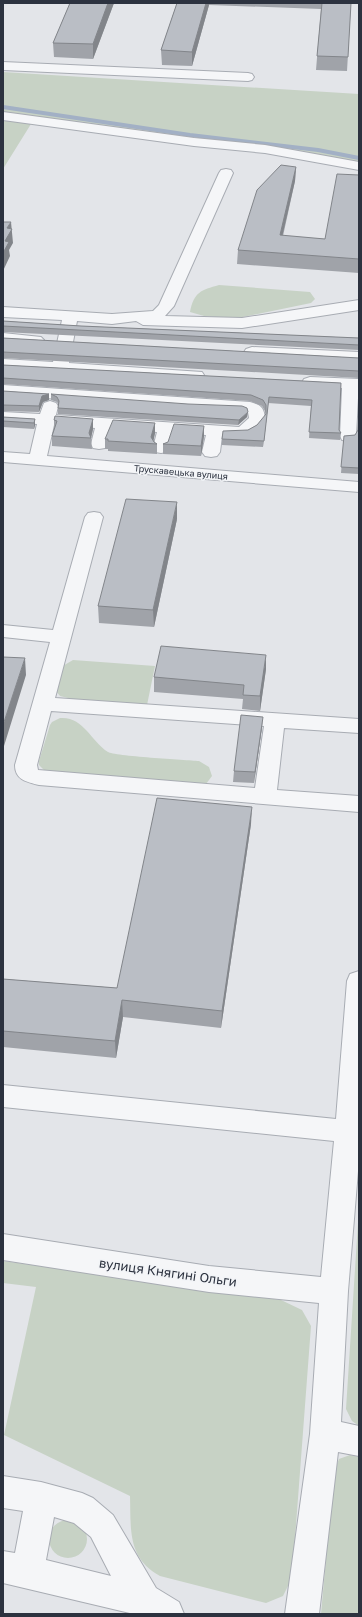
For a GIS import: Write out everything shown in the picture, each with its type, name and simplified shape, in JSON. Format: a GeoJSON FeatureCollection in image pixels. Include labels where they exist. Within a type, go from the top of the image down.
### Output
{"type":"FeatureCollection","features":[{"type":"Feature","properties":{"kind":"street"},"geometry":{"type":"LineString","coordinates":[[3,66],[248,77]]}},
{"type":"Feature","properties":{"kind":"street"},"geometry":{"type":"LineString","coordinates":[[3,116],[186,141],[265,150],[359,166]]}},
{"type":"Feature","properties":{"kind":"street"},"geometry":{"type":"LineString","coordinates":[[112,319],[158,314],[166,306],[226,173]]}},
{"type":"Feature","properties":{"kind":"street"},"geometry":{"type":"LineString","coordinates":[[3,312],[112,319],[242,323],[359,305]]}},
{"type":"Feature","properties":{"kind":"street"},"geometry":{"type":"LineString","coordinates":[[37,460],[59,367],[73,343],[71,316]]}},
{"type":"Feature","properties":{"kind":"street"},"geometry":{"type":"LineString","coordinates":[[3,338],[73,343]]}},
{"type":"Feature","properties":{"kind":"street"},"geometry":{"type":"LineString","coordinates":[[235,351],[359,357]]}},
{"type":"Feature","properties":{"kind":"street"},"geometry":{"type":"LineString","coordinates":[[3,364],[209,376]]}},
{"type":"Feature","properties":{"kind":"street"},"geometry":{"type":"LineString","coordinates":[[296,381],[355,384],[348,436]]}},
{"type":"Feature","properties":{"kind":"street"},"geometry":{"type":"LineString","coordinates":[[3,390],[188,403],[244,405],[256,409],[257,419],[248,429],[241,432],[3,417]]}},
{"type":"Feature","properties":{"kind":"street"},"geometry":{"type":"LineString","coordinates":[[99,444],[105,424]]}},
{"type":"Feature","properties":{"kind":"street"},"geometry":{"type":"LineString","coordinates":[[161,448],[166,428]]}},
{"type":"Feature","properties":{"kind":"street"},"geometry":{"type":"LineString","coordinates":[[211,452],[215,431]]}},
{"type":"Feature","properties":{"kind":"street","name":"Трускавецька вулиця"},"geometry":{"type":"LineString","coordinates":[[3,457],[359,487]]}},
{"type":"Feature","properties":{"kind":"street"},"geometry":{"type":"LineString","coordinates":[[94,517],[42,704],[26,765],[26,771],[31,776],[39,778],[359,804]]}},
{"type":"Feature","properties":{"kind":"street"},"geometry":{"type":"LineString","coordinates":[[3,631],[61,637]]}},
{"type":"Feature","properties":{"kind":"street"},"geometry":{"type":"LineString","coordinates":[[42,704],[359,726]]}},
{"type":"Feature","properties":{"kind":"street"},"geometry":{"type":"LineString","coordinates":[[266,797],[275,719]]}},
{"type":"Feature","properties":{"kind":"street"},"geometry":{"type":"LineString","coordinates":[[302,1614],[325,1434],[334,1291],[359,981]]}},
{"type":"Feature","properties":{"kind":"street"},"geometry":{"type":"LineString","coordinates":[[3,1096],[348,1131]]}},
{"type":"Feature","properties":{"kind":"street","name":"вулиця Княгині Ольги"},"geometry":{"type":"LineString","coordinates":[[3,1247],[209,1279],[334,1291]]}},
{"type":"Feature","properties":{"kind":"street"},"geometry":{"type":"LineString","coordinates":[[325,1434],[359,1442]]}},
{"type":"Feature","properties":{"kind":"street"},"geometry":{"type":"LineString","coordinates":[[3,1492],[41,1498],[82,1508],[102,1526],[112,1546],[156,1607]]}},
{"type":"Feature","properties":{"kind":"street"},"geometry":{"type":"LineString","coordinates":[[41,1498],[15,1570],[156,1607]]}},
{"type":"Feature","properties":{"kind":"shaded area"},"geometry":{"type":"Polygon","coordinates":[[[3,72],[359,94],[359,163],[286,149],[271,143],[256,145],[178,134],[176,137],[3,114],[3,72]]]}},
{"type":"Feature","properties":{"kind":"shaded area"},"geometry":{"type":"Polygon","coordinates":[[[3,120],[31,124],[3,169],[3,120]]]}},
{"type":"Feature","properties":{"kind":"shaded area"},"geometry":{"type":"Polygon","coordinates":[[[219,285],[310,292],[315,299],[311,303],[233,319],[204,316],[190,312],[194,300],[199,293],[203,290],[219,285]]]}},
{"type":"Feature","properties":{"kind":"shaded area"},"geometry":{"type":"Polygon","coordinates":[[[73,660],[155,666],[147,705],[72,699],[60,696],[55,690],[61,667],[73,660]]]}},
{"type":"Feature","properties":{"kind":"shaded area"},"geometry":{"type":"Polygon","coordinates":[[[60,718],[68,718],[81,725],[108,752],[136,756],[199,761],[209,767],[212,776],[206,784],[201,786],[45,771],[39,765],[39,761],[50,725],[52,722],[60,718]]]}},
{"type":"Feature","properties":{"kind":"shaded area"},"geometry":{"type":"Polygon","coordinates":[[[359,1207],[359,1426],[352,1421],[346,1409],[359,1207]]]}},
{"type":"Feature","properties":{"kind":"shaded area"},"geometry":{"type":"Polygon","coordinates":[[[3,1261],[281,1300],[302,1310],[311,1326],[292,1578],[283,1596],[266,1603],[160,1576],[149,1569],[136,1551],[131,1531],[130,1496],[4,1435],[36,1287],[3,1283],[3,1261]]]}},
{"type":"Feature","properties":{"kind":"shaded area"},"geometry":{"type":"Polygon","coordinates":[[[350,1455],[359,1457],[359,1614],[321,1614],[334,1471],[339,1459],[350,1455]]]}},
{"type":"Feature","properties":{"kind":"shaded area"},"geometry":{"type":"Polygon","coordinates":[[[68,1520],[78,1523],[84,1529],[87,1539],[84,1549],[78,1555],[68,1558],[58,1555],[52,1549],[49,1539],[52,1529],[58,1523],[68,1520]]]}},
{"type":"Feature","properties":{"kind":"building"},"geometry":{"type":"Polygon","coordinates":[[[70,3],[108,3],[93,44],[53,43],[70,3]]]}},
{"type":"Feature","properties":{"kind":"building"},"geometry":{"type":"Polygon","coordinates":[[[177,3],[206,3],[192,52],[161,50],[177,3]]]}},
{"type":"Feature","properties":{"kind":"building"},"geometry":{"type":"Polygon","coordinates":[[[322,3],[351,3],[348,57],[317,56],[322,3]]]}},
{"type":"Feature","properties":{"kind":"building"},"geometry":{"type":"Polygon","coordinates":[[[281,165],[296,167],[280,235],[325,239],[337,174],[359,175],[359,259],[238,250],[257,190],[281,165]]]}},
{"type":"Feature","properties":{"kind":"building"},"geometry":{"type":"Polygon","coordinates":[[[3,222],[11,222],[7,228],[12,229],[5,241],[9,242],[3,253],[3,222]]]}},
{"type":"Feature","properties":{"kind":"building"},"geometry":{"type":"Polygon","coordinates":[[[3,321],[81,326],[359,338],[359,345],[3,326],[3,321]]]}},
{"type":"Feature","properties":{"kind":"building"},"geometry":{"type":"Polygon","coordinates":[[[3,338],[359,358],[359,371],[3,352],[3,338]]]}},
{"type":"Feature","properties":{"kind":"building"},"geometry":{"type":"Polygon","coordinates":[[[3,365],[341,383],[339,430],[341,433],[309,432],[312,400],[269,397],[264,441],[222,439],[223,431],[248,430],[257,425],[266,414],[266,405],[263,400],[251,395],[3,378],[3,365]]]}},
{"type":"Feature","properties":{"kind":"building"},"geometry":{"type":"Polygon","coordinates":[[[3,391],[49,394],[42,396],[39,406],[3,405],[3,391]]]}},
{"type":"Feature","properties":{"kind":"building"},"geometry":{"type":"Polygon","coordinates":[[[51,394],[188,404],[242,406],[247,408],[248,412],[239,420],[58,408],[59,401],[57,397],[51,394]]]}},
{"type":"Feature","properties":{"kind":"building"},"geometry":{"type":"Polygon","coordinates":[[[359,412],[359,468],[341,467],[344,436],[355,435],[358,430],[359,412]]]}},
{"type":"Feature","properties":{"kind":"building"},"geometry":{"type":"Polygon","coordinates":[[[55,416],[93,419],[89,433],[91,438],[52,436],[57,421],[54,420],[55,416]]]}},
{"type":"Feature","properties":{"kind":"building"},"geometry":{"type":"Polygon","coordinates":[[[3,417],[35,419],[34,423],[3,421],[3,417]]]}},
{"type":"Feature","properties":{"kind":"building"},"geometry":{"type":"Polygon","coordinates":[[[113,420],[155,423],[151,437],[157,444],[108,441],[108,439],[105,439],[113,420]]]}},
{"type":"Feature","properties":{"kind":"building"},"geometry":{"type":"Polygon","coordinates":[[[174,424],[204,426],[201,446],[163,444],[168,442],[174,424]]]}},
{"type":"Feature","properties":{"kind":"building"},"geometry":{"type":"Polygon","coordinates":[[[126,499],[177,502],[153,610],[98,606],[126,499]]]}},
{"type":"Feature","properties":{"kind":"building"},"geometry":{"type":"Polygon","coordinates":[[[161,646],[266,655],[260,696],[243,695],[244,685],[154,677],[161,646]]]}},
{"type":"Feature","properties":{"kind":"building"},"geometry":{"type":"Polygon","coordinates":[[[3,657],[25,658],[3,725],[3,657]]]}},
{"type":"Feature","properties":{"kind":"building"},"geometry":{"type":"Polygon","coordinates":[[[241,715],[263,717],[255,772],[234,771],[241,715]]]}},
{"type":"Feature","properties":{"kind":"building"},"geometry":{"type":"Polygon","coordinates":[[[157,798],[252,807],[222,1011],[122,1000],[115,1041],[3,1031],[3,979],[117,988],[157,798]]]}},
{"type":"Feature","properties":{"kind":"waterway"},"geometry":{"type":"LineString","coordinates":[[3,107],[190,135],[318,150],[359,158]]}}]}
